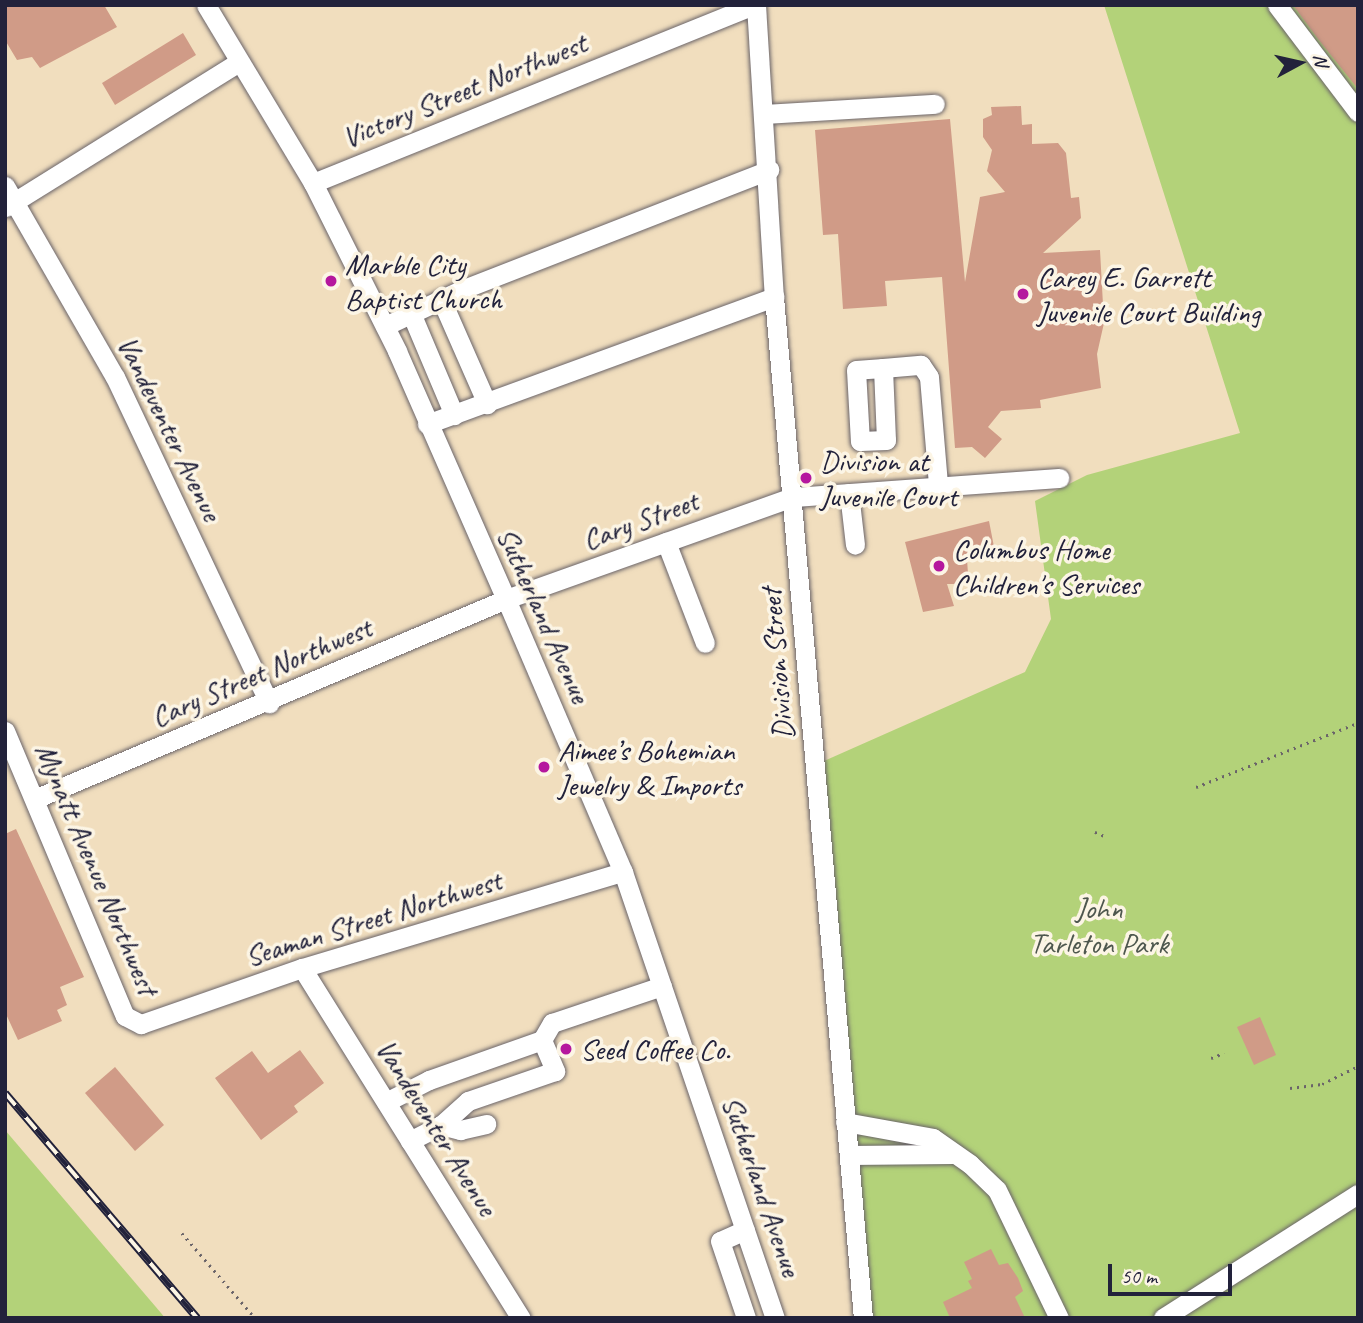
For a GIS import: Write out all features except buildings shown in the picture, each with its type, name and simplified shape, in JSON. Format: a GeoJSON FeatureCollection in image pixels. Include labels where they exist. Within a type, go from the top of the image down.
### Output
{"type":"FeatureCollection","features":[{"type":"Feature","properties":{"kind":"street","name":"Sutherland Avenue"},"geometry":{"type":"LineString","coordinates":[[206,5],[313,183],[384,326],[506,599],[623,872],[775,1318]]}},
{"type":"Feature","properties":{"kind":"street","name":"Division Street"},"geometry":{"type":"LineString","coordinates":[[755,5],[769,170],[774,297],[863,1318]]}},
{"type":"Feature","properties":{"kind":"street","name":"Victory Street Northwest"},"geometry":{"type":"LineString","coordinates":[[313,183],[755,5]]}},
{"type":"Feature","properties":{"kind":"street"},"geometry":{"type":"LineString","coordinates":[[1277,5],[1358,113]]}},
{"type":"Feature","properties":{"kind":"street"},"geometry":{"type":"LineString","coordinates":[[9,198],[240,62]]}},
{"type":"Feature","properties":{"kind":"street"},"geometry":{"type":"LineString","coordinates":[[765,114],[935,104]]}},
{"type":"Feature","properties":{"kind":"street"},"geometry":{"type":"LineString","coordinates":[[384,326],[441,299],[769,170]]}},
{"type":"Feature","properties":{"kind":"street","name":"Vandeventer Avenue"},"geometry":{"type":"LineString","coordinates":[[9,198],[115,377],[269,703]]}},
{"type":"Feature","properties":{"kind":"street"},"geometry":{"type":"LineString","coordinates":[[427,424],[774,297]]}},
{"type":"Feature","properties":{"kind":"street"},"geometry":{"type":"LineString","coordinates":[[441,299],[487,404]]}},
{"type":"Feature","properties":{"kind":"street"},"geometry":{"type":"LineString","coordinates":[[411,313],[454,415]]}},
{"type":"Feature","properties":{"kind":"street"},"geometry":{"type":"LineString","coordinates":[[438,377],[469,363]]}},
{"type":"Feature","properties":{"kind":"street"},"geometry":{"type":"LineString","coordinates":[[883,368],[921,365],[929,377],[938,484]]}},
{"type":"Feature","properties":{"kind":"street","name":"Cary Street"},"geometry":{"type":"LineString","coordinates":[[506,599],[793,497],[938,484],[1059,478]]}},
{"type":"Feature","properties":{"kind":"street"},"geometry":{"type":"LineString","coordinates":[[849,493],[855,545]]}},
{"type":"Feature","properties":{"kind":"street"},"geometry":{"type":"LineString","coordinates":[[666,542],[705,643]]}},
{"type":"Feature","properties":{"kind":"street","name":"Cary Street Northwest"},"geometry":{"type":"LineString","coordinates":[[37,798],[269,703],[506,599]]}},
{"type":"Feature","properties":{"kind":"street","name":"Mynatt Avenue Northwest"},"geometry":{"type":"LineString","coordinates":[[5,731],[37,798],[125,1016],[141,1024]]}},
{"type":"Feature","properties":{"kind":"street","name":"Seaman Street Northwest"},"geometry":{"type":"LineString","coordinates":[[141,1024],[302,968],[623,872]]}},
{"type":"Feature","properties":{"kind":"street","name":"Vandeventer Avenue"},"geometry":{"type":"LineString","coordinates":[[302,968],[521,1318]]}},
{"type":"Feature","properties":{"kind":"street"},"geometry":{"type":"LineString","coordinates":[[386,1102],[429,1080],[542,1040],[552,1023],[662,986]]}},
{"type":"Feature","properties":{"kind":"street"},"geometry":{"type":"LineString","coordinates":[[410,1141],[441,1125],[468,1101],[555,1071],[542,1040]]}},
{"type":"Feature","properties":{"kind":"street"},"geometry":{"type":"LineString","coordinates":[[845,1122],[933,1138],[952,1154],[970,1164],[997,1191],[1059,1318]]}},
{"type":"Feature","properties":{"kind":"street"},"geometry":{"type":"LineString","coordinates":[[441,1125],[460,1130],[486,1124]]}},
{"type":"Feature","properties":{"kind":"street"},"geometry":{"type":"LineString","coordinates":[[849,1155],[952,1154]]}},
{"type":"Feature","properties":{"kind":"street"},"geometry":{"type":"LineString","coordinates":[[1163,1318],[1358,1194]]}},
{"type":"Feature","properties":{"kind":"street"},"geometry":{"type":"LineString","coordinates":[[746,1230],[720,1241],[746,1318]]}},
{"type":"Feature","properties":{"kind":"path"},"geometry":{"type":"LineString","coordinates":[[1196,787],[1358,721],[1358,697]]}},
{"type":"Feature","properties":{"kind":"path"},"geometry":{"type":"LineString","coordinates":[[1095,832],[1107,837]]}},
{"type":"Feature","properties":{"kind":"path"},"geometry":{"type":"LineString","coordinates":[[1212,1058],[1224,1053]]}},
{"type":"Feature","properties":{"kind":"path"},"geometry":{"type":"LineString","coordinates":[[1290,1088],[1322,1084],[1358,1066]]}},
{"type":"Feature","properties":{"kind":"path"},"geometry":{"type":"LineString","coordinates":[[182,1233],[255,1318]]}},
{"type":"Feature","properties":{"kind":"green space","name":"John Tarleton Park"},"geometry":{"type":"Polygon","coordinates":[[[1104,5],[1358,5],[1358,1318],[871,1318],[824,761],[1025,672],[1051,619],[1035,501],[1087,475],[1240,433],[1104,5]]]}},
{"type":"Feature","properties":{"kind":"green space"},"geometry":{"type":"Polygon","coordinates":[[[5,1130],[161,1313],[165,1318],[5,1318],[5,1130]]]}},
{"type":"Feature","properties":{"kind":"railway"},"geometry":{"type":"LineString","coordinates":[[5,1093],[197,1318]]}},
{"type":"Feature","properties":{"kind":"place","name":"Marble City Baptist Church"},"geometry":{"type":"Point","coordinates":[331,281]}},
{"type":"Feature","properties":{"kind":"place","name":"Carey E. Garrett Juvenile Court Building"},"geometry":{"type":"Point","coordinates":[1023,294]}},
{"type":"Feature","properties":{"kind":"place","name":"Division at Juvenile Court"},"geometry":{"type":"Point","coordinates":[806,478]}},
{"type":"Feature","properties":{"kind":"place","name":"Columbus Home Children's Services"},"geometry":{"type":"Point","coordinates":[939,566]}},
{"type":"Feature","properties":{"kind":"place","name":"Aimee’s Bohemian Jewelry & Imports"},"geometry":{"type":"Point","coordinates":[544,767]}},
{"type":"Feature","properties":{"kind":"place","name":"Seed Coffee Co."},"geometry":{"type":"Point","coordinates":[566,1049]}}]}
